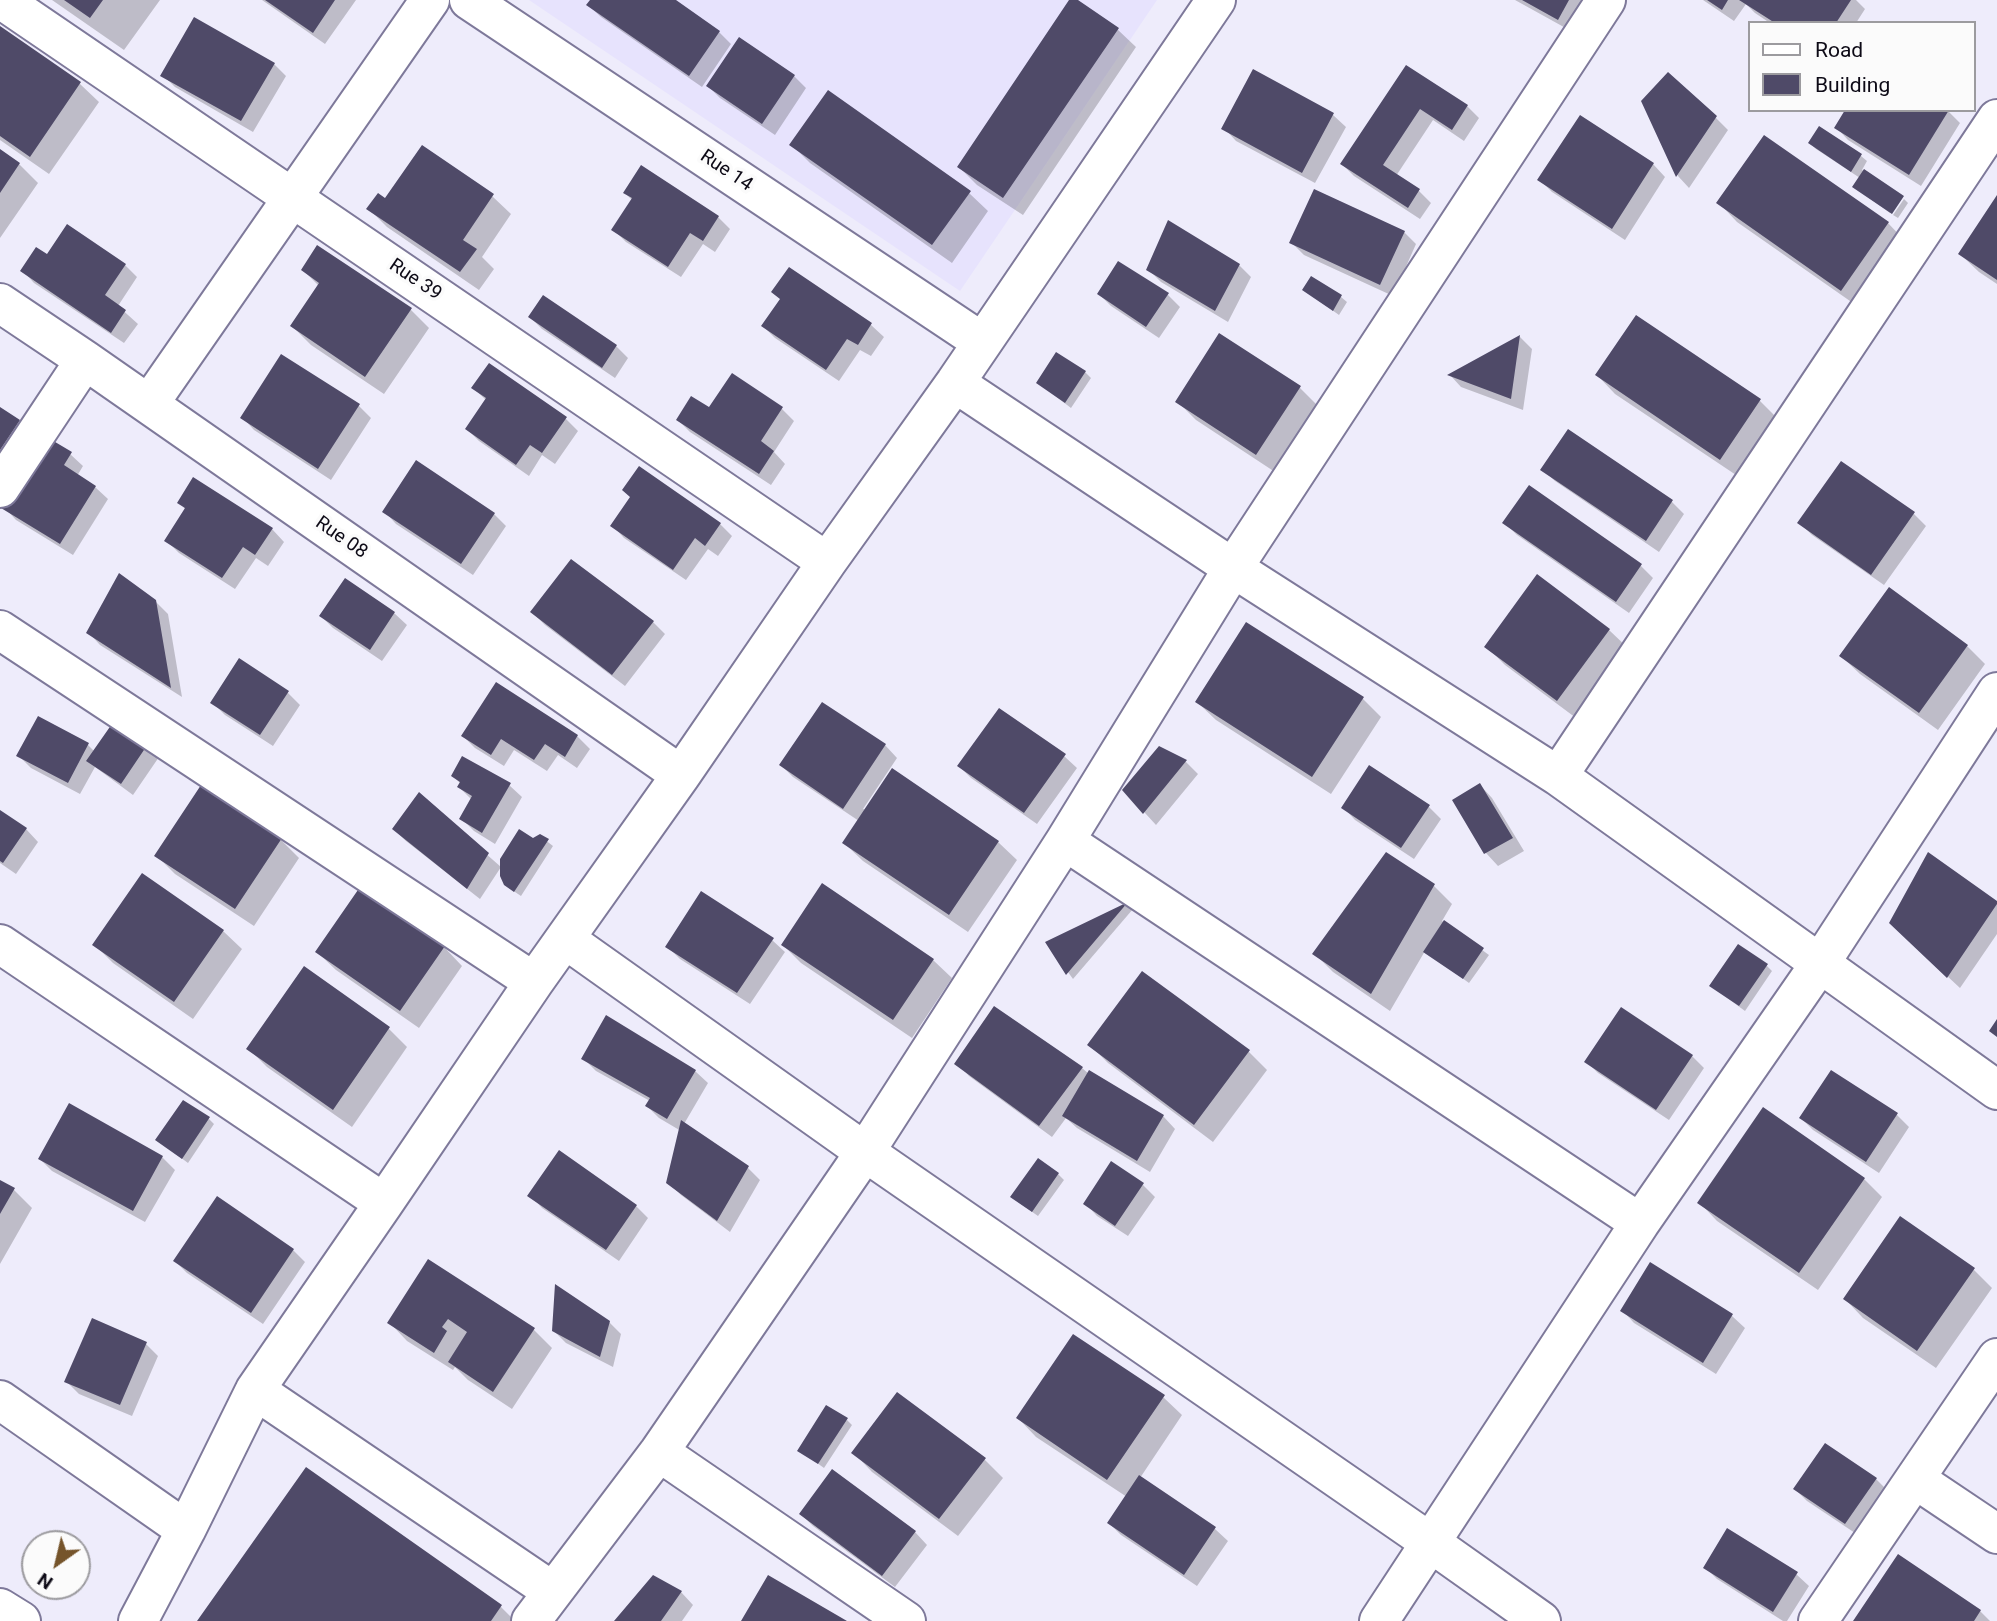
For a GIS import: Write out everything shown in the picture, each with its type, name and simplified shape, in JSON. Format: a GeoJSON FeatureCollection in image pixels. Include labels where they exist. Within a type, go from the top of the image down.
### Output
{"type":"FeatureCollection","features":[{"type":"Feature","properties":{"kind":"street","name":"Rue 39"},"geometry":{"type":"LineString","coordinates":[[2,0],[827,562]]}},
{"type":"Feature","properties":{"kind":"street"},"geometry":{"type":"LineString","coordinates":[[149,404],[430,0]]}},
{"type":"Feature","properties":{"kind":"street","name":"Rue 14"},"geometry":{"type":"LineString","coordinates":[[469,0],[982,341]]}},
{"type":"Feature","properties":{"kind":"street"},"geometry":{"type":"LineString","coordinates":[[138,1621],[256,1390],[534,982],[955,383],[1216,0]]}},
{"type":"Feature","properties":{"kind":"street"},"geometry":{"type":"LineString","coordinates":[[256,1390],[541,1606],[659,1452],[865,1152],[1065,841],[1233,568],[1606,0]]}},
{"type":"Feature","properties":{"kind":"street"},"geometry":{"type":"LineString","coordinates":[[1558,776],[1997,119]]}},
{"type":"Feature","properties":{"kind":"street","name":"Rue 08"},"geometry":{"type":"LineString","coordinates":[[0,303],[681,775]]}},
{"type":"Feature","properties":{"kind":"street"},"geometry":{"type":"LineString","coordinates":[[0,488],[85,360]]}},
{"type":"Feature","properties":{"kind":"street"},"geometry":{"type":"LineString","coordinates":[[955,383],[1233,568],[1558,776],[1997,1090]]}},
{"type":"Feature","properties":{"kind":"street"},"geometry":{"type":"LineString","coordinates":[[0,630],[534,982]]}},
{"type":"Feature","properties":{"kind":"street"},"geometry":{"type":"LineString","coordinates":[[1379,1621],[1640,1223],[1819,965],[1997,692]]}},
{"type":"Feature","properties":{"kind":"street"},"geometry":{"type":"LineString","coordinates":[[1065,841],[1640,1223]]}},
{"type":"Feature","properties":{"kind":"street"},"geometry":{"type":"LineString","coordinates":[[565,939],[865,1152],[1541,1621]]}},
{"type":"Feature","properties":{"kind":"street"},"geometry":{"type":"LineString","coordinates":[[0,944],[384,1203]]}},
{"type":"Feature","properties":{"kind":"street"},"geometry":{"type":"LineString","coordinates":[[1818,1621],[1997,1358]]}},
{"type":"Feature","properties":{"kind":"street"},"geometry":{"type":"LineString","coordinates":[[0,1400],[186,1530]]}},
{"type":"Feature","properties":{"kind":"street"},"geometry":{"type":"LineString","coordinates":[[659,1452],[906,1621]]}},
{"type":"Feature","properties":{"kind":"street"},"geometry":{"type":"LineString","coordinates":[[1915,1479],[1997,1534]]}},
{"type":"Feature","properties":{"kind":"street"},"geometry":{"type":"LineString","coordinates":[[0,1608],[21,1621]]}},
{"type":"Feature","properties":{"kind":"shaded area"},"geometry":{"type":"Polygon","coordinates":[[[529,0],[1157,0],[960,291],[529,0]]]}},
{"type":"Feature","properties":{"kind":"building"},"geometry":{"type":"Polygon","coordinates":[[[64,0],[103,0],[90,18],[64,0]]]}},
{"type":"Feature","properties":{"kind":"building"},"geometry":{"type":"Polygon","coordinates":[[[265,0],[335,0],[313,33],[265,0]]]}},
{"type":"Feature","properties":{"kind":"building"},"geometry":{"type":"Polygon","coordinates":[[[590,0],[676,0],[720,31],[689,76],[586,5],[590,0]]]}},
{"type":"Feature","properties":{"kind":"building"},"geometry":{"type":"Polygon","coordinates":[[[1069,0],[1078,0],[1119,28],[1003,198],[957,167],[1069,0]]]}},
{"type":"Feature","properties":{"kind":"building"},"geometry":{"type":"Polygon","coordinates":[[[1522,0],[1569,0],[1558,20],[1522,0]]]}},
{"type":"Feature","properties":{"kind":"building"},"geometry":{"type":"Polygon","coordinates":[[[1707,0],[1728,0],[1722,10],[1707,0]]]}},
{"type":"Feature","properties":{"kind":"building"},"geometry":{"type":"Polygon","coordinates":[[[1739,0],[1851,0],[1837,21],[1772,21],[1739,0]]]}},
{"type":"Feature","properties":{"kind":"building"},"geometry":{"type":"Polygon","coordinates":[[[194,17],[275,63],[241,121],[160,76],[194,17]]]}},
{"type":"Feature","properties":{"kind":"building"},"geometry":{"type":"Polygon","coordinates":[[[0,26],[81,82],[30,157],[0,136],[0,26]]]}},
{"type":"Feature","properties":{"kind":"building"},"geometry":{"type":"Polygon","coordinates":[[[739,37],[795,75],[762,124],[706,86],[739,37]]]}},
{"type":"Feature","properties":{"kind":"building"},"geometry":{"type":"Polygon","coordinates":[[[1406,65],[1468,105],[1452,130],[1420,109],[1383,165],[1420,189],[1408,208],[1340,164],[1406,65]]]}},
{"type":"Feature","properties":{"kind":"building"},"geometry":{"type":"Polygon","coordinates":[[[1253,69],[1334,113],[1302,173],[1221,129],[1253,69]]]}},
{"type":"Feature","properties":{"kind":"building"},"geometry":{"type":"Polygon","coordinates":[[[1668,72],[1717,116],[1676,177],[1641,101],[1668,72]]]}},
{"type":"Feature","properties":{"kind":"building"},"geometry":{"type":"Polygon","coordinates":[[[828,90],[971,191],[932,245],[789,145],[828,90]]]}},
{"type":"Feature","properties":{"kind":"building"},"geometry":{"type":"Polygon","coordinates":[[[1844,112],[1948,112],[1909,175],[1834,128],[1844,112]]]}},
{"type":"Feature","properties":{"kind":"building"},"geometry":{"type":"Polygon","coordinates":[[[1580,115],[1654,163],[1612,229],[1537,180],[1580,115]]]}},
{"type":"Feature","properties":{"kind":"building"},"geometry":{"type":"Polygon","coordinates":[[[1819,126],[1862,154],[1851,172],[1808,143],[1819,126]]]}},
{"type":"Feature","properties":{"kind":"building"},"geometry":{"type":"Polygon","coordinates":[[[1764,135],[1889,222],[1841,291],[1716,203],[1764,135]]]}},
{"type":"Feature","properties":{"kind":"building"},"geometry":{"type":"Polygon","coordinates":[[[422,145],[494,194],[463,240],[477,249],[460,272],[366,209],[378,193],[385,198],[422,145]]]}},
{"type":"Feature","properties":{"kind":"building"},"geometry":{"type":"Polygon","coordinates":[[[0,149],[20,163],[0,193],[0,149]]]}},
{"type":"Feature","properties":{"kind":"building"},"geometry":{"type":"Polygon","coordinates":[[[641,165],[719,216],[703,241],[690,233],[668,267],[611,230],[632,198],[623,193],[641,165]]]}},
{"type":"Feature","properties":{"kind":"building"},"geometry":{"type":"Polygon","coordinates":[[[1864,169],[1904,196],[1892,214],[1852,187],[1864,169]]]}},
{"type":"Feature","properties":{"kind":"building"},"geometry":{"type":"Polygon","coordinates":[[[1314,189],[1405,231],[1380,285],[1289,243],[1314,189]]]}},
{"type":"Feature","properties":{"kind":"building"},"geometry":{"type":"Polygon","coordinates":[[[1997,195],[1997,280],[1958,254],[1997,195]]]}},
{"type":"Feature","properties":{"kind":"building"},"geometry":{"type":"Polygon","coordinates":[[[1168,220],[1240,264],[1215,311],[1146,270],[1168,220]]]}},
{"type":"Feature","properties":{"kind":"building"},"geometry":{"type":"Polygon","coordinates":[[[67,224],[126,264],[105,295],[126,310],[111,333],[20,271],[36,247],[47,254],[67,224]]]}},
{"type":"Feature","properties":{"kind":"building"},"geometry":{"type":"Polygon","coordinates":[[[317,245],[412,308],[365,377],[290,326],[319,283],[301,270],[317,245]]]}},
{"type":"Feature","properties":{"kind":"building"},"geometry":{"type":"Polygon","coordinates":[[[1118,261],[1169,293],[1146,327],[1097,294],[1118,261]]]}},
{"type":"Feature","properties":{"kind":"building"},"geometry":{"type":"Polygon","coordinates":[[[789,267],[872,323],[858,345],[847,339],[826,370],[761,326],[780,299],[771,292],[789,267]]]}},
{"type":"Feature","properties":{"kind":"building"},"geometry":{"type":"Polygon","coordinates":[[[1311,276],[1342,295],[1333,311],[1302,290],[1311,276]]]}},
{"type":"Feature","properties":{"kind":"building"},"geometry":{"type":"Polygon","coordinates":[[[543,295],[617,345],[602,368],[528,317],[543,295]]]}},
{"type":"Feature","properties":{"kind":"building"},"geometry":{"type":"Polygon","coordinates":[[[1636,315],[1761,399],[1720,460],[1595,375],[1636,315]]]}},
{"type":"Feature","properties":{"kind":"building"},"geometry":{"type":"Polygon","coordinates":[[[1219,333],[1301,386],[1256,455],[1175,402],[1219,333]]]}},
{"type":"Feature","properties":{"kind":"building"},"geometry":{"type":"Polygon","coordinates":[[[1520,335],[1511,399],[1447,375],[1520,335]]]}},
{"type":"Feature","properties":{"kind":"building"},"geometry":{"type":"Polygon","coordinates":[[[1056,352],[1086,371],[1065,403],[1036,383],[1056,352]]]}},
{"type":"Feature","properties":{"kind":"building"},"geometry":{"type":"Polygon","coordinates":[[[281,354],[360,404],[318,469],[240,418],[281,354]]]}},
{"type":"Feature","properties":{"kind":"building"},"geometry":{"type":"Polygon","coordinates":[[[489,363],[567,417],[542,453],[530,445],[516,465],[465,429],[486,398],[471,388],[489,363]]]}},
{"type":"Feature","properties":{"kind":"building"},"geometry":{"type":"Polygon","coordinates":[[[732,373],[783,407],[761,441],[774,451],[759,474],[676,420],[691,396],[709,407],[732,373]]]}},
{"type":"Feature","properties":{"kind":"building"},"geometry":{"type":"Polygon","coordinates":[[[0,407],[20,420],[0,450],[0,407]]]}},
{"type":"Feature","properties":{"kind":"building"},"geometry":{"type":"Polygon","coordinates":[[[1568,429],[1673,500],[1646,541],[1540,470],[1568,429]]]}},
{"type":"Feature","properties":{"kind":"building"},"geometry":{"type":"Polygon","coordinates":[[[45,436],[72,452],[64,465],[96,486],[60,544],[1,508],[45,436]]]}},
{"type":"Feature","properties":{"kind":"building"},"geometry":{"type":"Polygon","coordinates":[[[416,460],[495,513],[461,564],[382,512],[416,460]]]}},
{"type":"Feature","properties":{"kind":"building"},"geometry":{"type":"Polygon","coordinates":[[[1841,461],[1915,512],[1871,575],[1797,523],[1841,461]]]}},
{"type":"Feature","properties":{"kind":"building"},"geometry":{"type":"Polygon","coordinates":[[[639,466],[721,523],[705,546],[695,538],[673,570],[610,526],[630,497],[622,490],[639,466]]]}},
{"type":"Feature","properties":{"kind":"building"},"geometry":{"type":"Polygon","coordinates":[[[193,477],[273,528],[255,555],[243,547],[222,578],[164,541],[185,508],[177,503],[193,477]]]}},
{"type":"Feature","properties":{"kind":"building"},"geometry":{"type":"Polygon","coordinates":[[[1529,485],[1642,564],[1616,602],[1502,523],[1529,485]]]}},
{"type":"Feature","properties":{"kind":"building"},"geometry":{"type":"Polygon","coordinates":[[[571,559],[654,621],[612,675],[530,612],[571,559]]]}},
{"type":"Feature","properties":{"kind":"building"},"geometry":{"type":"Polygon","coordinates":[[[119,573],[156,600],[171,688],[86,633],[119,573]]]}},
{"type":"Feature","properties":{"kind":"building"},"geometry":{"type":"Polygon","coordinates":[[[1537,574],[1610,629],[1557,701],[1484,647],[1537,574]]]}},
{"type":"Feature","properties":{"kind":"building"},"geometry":{"type":"Polygon","coordinates":[[[345,578],[395,612],[370,650],[319,616],[345,578]]]}},
{"type":"Feature","properties":{"kind":"building"},"geometry":{"type":"Polygon","coordinates":[[[1889,587],[1968,645],[1919,713],[1839,656],[1889,587]]]}},
{"type":"Feature","properties":{"kind":"building"},"geometry":{"type":"Polygon","coordinates":[[[1246,622],[1364,697],[1312,777],[1195,702],[1246,622]]]}},
{"type":"Feature","properties":{"kind":"building"},"geometry":{"type":"Polygon","coordinates":[[[239,658],[289,691],[260,735],[210,703],[239,658]]]}},
{"type":"Feature","properties":{"kind":"building"},"geometry":{"type":"Polygon","coordinates":[[[496,682],[578,735],[565,757],[545,744],[534,760],[501,739],[491,755],[461,736],[496,682]]]}},
{"type":"Feature","properties":{"kind":"building"},"geometry":{"type":"Polygon","coordinates":[[[822,702],[886,744],[843,809],[779,765],[822,702]]]}},
{"type":"Feature","properties":{"kind":"building"},"geometry":{"type":"Polygon","coordinates":[[[999,708],[1066,754],[1024,813],[957,766],[999,708]]]}},
{"type":"Feature","properties":{"kind":"building"},"geometry":{"type":"Polygon","coordinates":[[[38,716],[89,743],[68,783],[16,756],[38,716]]]}},
{"type":"Feature","properties":{"kind":"building"},"geometry":{"type":"Polygon","coordinates":[[[114,721],[148,744],[121,784],[86,761],[114,721]]]}},
{"type":"Feature","properties":{"kind":"building"},"geometry":{"type":"Polygon","coordinates":[[[1159,746],[1187,760],[1143,814],[1122,790],[1159,746]]]}},
{"type":"Feature","properties":{"kind":"building"},"geometry":{"type":"Polygon","coordinates":[[[462,756],[511,783],[482,833],[459,819],[472,796],[457,787],[460,782],[451,776],[462,756]]]}},
{"type":"Feature","properties":{"kind":"building"},"geometry":{"type":"Polygon","coordinates":[[[1369,765],[1430,805],[1401,848],[1341,808],[1369,765]]]}},
{"type":"Feature","properties":{"kind":"building"},"geometry":{"type":"Polygon","coordinates":[[[892,768],[999,841],[949,915],[842,843],[892,768]]]}},
{"type":"Feature","properties":{"kind":"building"},"geometry":{"type":"Polygon","coordinates":[[[1480,783],[1513,838],[1484,854],[1452,800],[1480,783]]]}},
{"type":"Feature","properties":{"kind":"building"},"geometry":{"type":"Polygon","coordinates":[[[201,785],[282,838],[235,909],[154,856],[201,785]]]}},
{"type":"Feature","properties":{"kind":"building"},"geometry":{"type":"Polygon","coordinates":[[[419,792],[489,853],[467,889],[392,829],[419,792]]]}},
{"type":"Feature","properties":{"kind":"building"},"geometry":{"type":"Polygon","coordinates":[[[0,810],[27,828],[3,863],[0,861],[0,810]]]}},
{"type":"Feature","properties":{"kind":"building"},"geometry":{"type":"Polygon","coordinates":[[[519,829],[533,838],[540,834],[549,839],[514,892],[504,885],[500,876],[500,859],[519,829]]]}},
{"type":"Feature","properties":{"kind":"building"},"geometry":{"type":"Polygon","coordinates":[[[1386,852],[1435,884],[1371,994],[1312,954],[1386,852]]]}},
{"type":"Feature","properties":{"kind":"building"},"geometry":{"type":"Polygon","coordinates":[[[1928,852],[1997,901],[1947,978],[1889,923],[1928,852]]]}},
{"type":"Feature","properties":{"kind":"building"},"geometry":{"type":"Polygon","coordinates":[[[142,873],[224,930],[174,1002],[92,945],[142,873]]]}},
{"type":"Feature","properties":{"kind":"building"},"geometry":{"type":"Polygon","coordinates":[[[822,883],[934,959],[893,1020],[781,945],[822,883]]]}},
{"type":"Feature","properties":{"kind":"building"},"geometry":{"type":"Polygon","coordinates":[[[360,887],[445,946],[400,1011],[315,952],[360,887]]]}},
{"type":"Feature","properties":{"kind":"building"},"geometry":{"type":"Polygon","coordinates":[[[701,891],[774,938],[737,993],[665,947],[701,891]]]}},
{"type":"Feature","properties":{"kind":"building"},"geometry":{"type":"Polygon","coordinates":[[[1128,902],[1066,975],[1045,942],[1128,902]]]}},
{"type":"Feature","properties":{"kind":"building"},"geometry":{"type":"Polygon","coordinates":[[[1444,920],[1484,948],[1463,979],[1423,952],[1444,920]]]}},
{"type":"Feature","properties":{"kind":"building"},"geometry":{"type":"Polygon","coordinates":[[[1738,944],[1768,964],[1739,1006],[1709,986],[1738,944]]]}},
{"type":"Feature","properties":{"kind":"building"},"geometry":{"type":"Polygon","coordinates":[[[304,966],[390,1027],[333,1110],[246,1049],[304,966]]]}},
{"type":"Feature","properties":{"kind":"building"},"geometry":{"type":"Polygon","coordinates":[[[1142,971],[1250,1050],[1194,1125],[1087,1045],[1142,971]]]}},
{"type":"Feature","properties":{"kind":"building"},"geometry":{"type":"Polygon","coordinates":[[[994,1006],[1083,1067],[1039,1126],[954,1064],[994,1006]]]}},
{"type":"Feature","properties":{"kind":"building"},"geometry":{"type":"Polygon","coordinates":[[[1621,1007],[1693,1055],[1656,1110],[1584,1062],[1621,1007]]]}},
{"type":"Feature","properties":{"kind":"building"},"geometry":{"type":"Polygon","coordinates":[[[606,1015],[696,1070],[667,1119],[645,1106],[650,1098],[581,1059],[606,1015]]]}},
{"type":"Feature","properties":{"kind":"building"},"geometry":{"type":"Polygon","coordinates":[[[1997,1019],[1997,1037],[1989,1031],[1997,1019]]]}},
{"type":"Feature","properties":{"kind":"building"},"geometry":{"type":"Polygon","coordinates":[[[1089,1070],[1164,1115],[1137,1161],[1062,1116],[1089,1070]]]}},
{"type":"Feature","properties":{"kind":"building"},"geometry":{"type":"Polygon","coordinates":[[[1831,1070],[1898,1113],[1866,1162],[1799,1118],[1831,1070]]]}},
{"type":"Feature","properties":{"kind":"building"},"geometry":{"type":"Polygon","coordinates":[[[183,1100],[210,1117],[182,1159],[155,1140],[183,1100]]]}},
{"type":"Feature","properties":{"kind":"building"},"geometry":{"type":"Polygon","coordinates":[[[69,1103],[163,1156],[133,1211],[38,1159],[69,1103]]]}},
{"type":"Feature","properties":{"kind":"building"},"geometry":{"type":"Polygon","coordinates":[[[1763,1107],[1865,1178],[1799,1273],[1697,1203],[1763,1107]]]}},
{"type":"Feature","properties":{"kind":"building"},"geometry":{"type":"Polygon","coordinates":[[[681,1120],[749,1166],[717,1221],[666,1183],[681,1120]]]}},
{"type":"Feature","properties":{"kind":"building"},"geometry":{"type":"Polygon","coordinates":[[[559,1150],[637,1205],[606,1250],[527,1196],[559,1150]]]}},
{"type":"Feature","properties":{"kind":"building"},"geometry":{"type":"Polygon","coordinates":[[[1038,1158],[1059,1173],[1032,1212],[1010,1197],[1038,1158]]]}},
{"type":"Feature","properties":{"kind":"building"},"geometry":{"type":"Polygon","coordinates":[[[1111,1161],[1144,1183],[1115,1226],[1083,1204],[1111,1161]]]}},
{"type":"Feature","properties":{"kind":"building"},"geometry":{"type":"Polygon","coordinates":[[[0,1180],[15,1188],[0,1214],[0,1180]]]}},
{"type":"Feature","properties":{"kind":"building"},"geometry":{"type":"Polygon","coordinates":[[[217,1196],[294,1249],[251,1313],[173,1261],[217,1196]]]}},
{"type":"Feature","properties":{"kind":"building"},"geometry":{"type":"Polygon","coordinates":[[[1900,1216],[1975,1268],[1917,1351],[1843,1299],[1900,1216]]]}},
{"type":"Feature","properties":{"kind":"building"},"geometry":{"type":"Polygon","coordinates":[[[428,1259],[535,1328],[493,1392],[448,1362],[467,1332],[448,1319],[442,1327],[447,1331],[434,1353],[387,1323],[428,1259]]]}},
{"type":"Feature","properties":{"kind":"building"},"geometry":{"type":"Polygon","coordinates":[[[1650,1262],[1733,1314],[1703,1363],[1620,1311],[1650,1262]]]}},
{"type":"Feature","properties":{"kind":"building"},"geometry":{"type":"Polygon","coordinates":[[[555,1284],[610,1321],[600,1357],[552,1331],[555,1284]]]}},
{"type":"Feature","properties":{"kind":"building"},"geometry":{"type":"Polygon","coordinates":[[[92,1318],[147,1342],[120,1405],[64,1382],[92,1318]]]}},
{"type":"Feature","properties":{"kind":"building"},"geometry":{"type":"Polygon","coordinates":[[[1073,1334],[1165,1395],[1107,1480],[1016,1418],[1073,1334]]]}},
{"type":"Feature","properties":{"kind":"building"},"geometry":{"type":"Polygon","coordinates":[[[897,1392],[986,1458],[939,1519],[851,1453],[897,1392]]]}},
{"type":"Feature","properties":{"kind":"building"},"geometry":{"type":"Polygon","coordinates":[[[826,1405],[848,1418],[818,1464],[797,1451],[826,1405]]]}},
{"type":"Feature","properties":{"kind":"building"},"geometry":{"type":"Polygon","coordinates":[[[1825,1443],[1877,1478],[1845,1524],[1793,1489],[1825,1443]]]}},
{"type":"Feature","properties":{"kind":"building"},"geometry":{"type":"Polygon","coordinates":[[[306,1467],[502,1605],[491,1621],[197,1621],[306,1467]]]}},
{"type":"Feature","properties":{"kind":"building"},"geometry":{"type":"Polygon","coordinates":[[[832,1469],[916,1531],[882,1576],[799,1514],[832,1469]]]}},
{"type":"Feature","properties":{"kind":"building"},"geometry":{"type":"Polygon","coordinates":[[[1139,1475],[1216,1527],[1184,1575],[1107,1523],[1139,1475]]]}},
{"type":"Feature","properties":{"kind":"building"},"geometry":{"type":"Polygon","coordinates":[[[1727,1528],[1798,1572],[1773,1612],[1703,1568],[1727,1528]]]}},
{"type":"Feature","properties":{"kind":"building"},"geometry":{"type":"Polygon","coordinates":[[[1898,1554],[1981,1610],[1974,1621],[1853,1621],[1898,1554]]]}},
{"type":"Feature","properties":{"kind":"building"},"geometry":{"type":"Polygon","coordinates":[[[653,1575],[682,1591],[661,1621],[614,1621],[653,1575]]]}},
{"type":"Feature","properties":{"kind":"building"},"geometry":{"type":"Polygon","coordinates":[[[768,1575],[847,1621],[741,1621],[768,1575]]]}}]}
